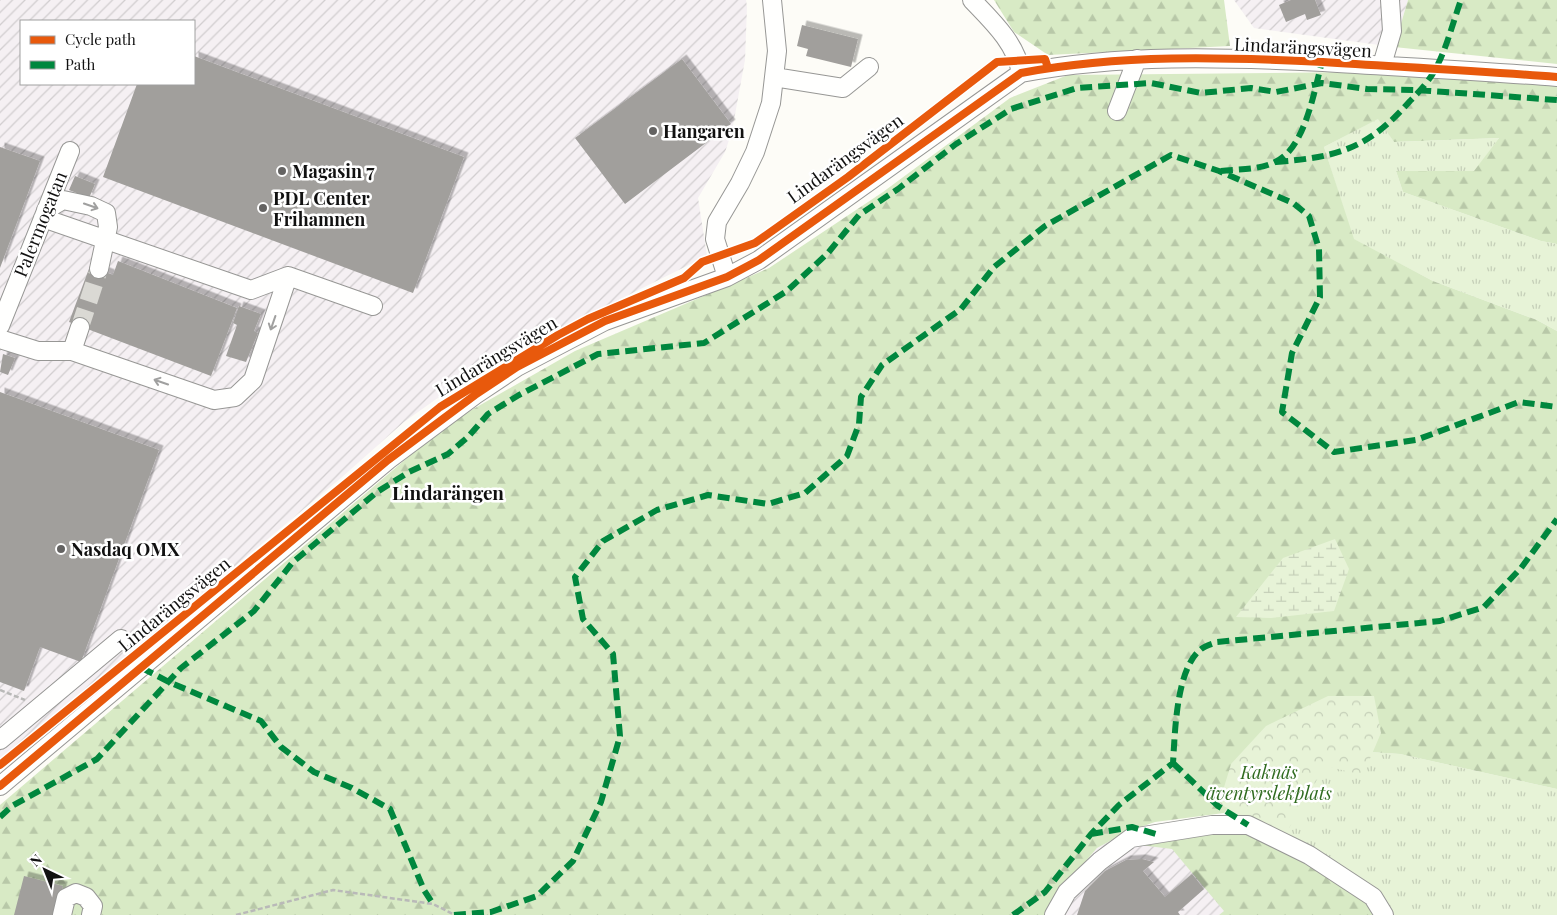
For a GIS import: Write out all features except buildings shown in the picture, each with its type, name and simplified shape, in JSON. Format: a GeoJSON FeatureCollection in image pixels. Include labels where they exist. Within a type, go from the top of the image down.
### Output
{"type":"FeatureCollection","features":[{"type":"Feature","properties":{"kind":"street"},"geometry":{"type":"LineString","coordinates":[[727,277],[715,238],[717,222],[740,183],[755,152],[771,104],[778,51],[772,0]]}},
{"type":"Feature","properties":{"kind":"street"},"geometry":{"type":"LineString","coordinates":[[972,0],[1001,30],[1019,62],[1021,73]]}},
{"type":"Feature","properties":{"kind":"street"},"geometry":{"type":"LineString","coordinates":[[1382,66],[1392,31],[1390,0]]}},
{"type":"Feature","properties":{"kind":"street","name":"Lindarängsvägen"},"geometry":{"type":"LineString","coordinates":[[0,786],[388,460],[475,395],[517,367],[605,321],[727,277],[759,260],[1021,73],[1048,68],[1137,59],[1237,58],[1557,77]]}},
{"type":"Feature","properties":{"kind":"street"},"geometry":{"type":"LineString","coordinates":[[1117,111],[1137,59]]}},
{"type":"Feature","properties":{"kind":"street"},"geometry":{"type":"LineString","coordinates":[[774,77],[843,88],[870,67]]}},
{"type":"Feature","properties":{"kind":"street","name":"Palermogatan"},"geometry":{"type":"LineString","coordinates":[[0,326],[70,151]]}},
{"type":"Feature","properties":{"kind":"street"},"geometry":{"type":"LineString","coordinates":[[99,269],[105,239],[108,219],[106,213],[74,201],[62,200],[45,214],[105,239],[251,290],[288,276],[373,306]]}},
{"type":"Feature","properties":{"kind":"street"},"geometry":{"type":"LineString","coordinates":[[0,339],[38,351],[72,351],[214,400],[235,397],[254,380],[288,276]]}},
{"type":"Feature","properties":{"kind":"street"},"geometry":{"type":"LineString","coordinates":[[72,351],[80,327]]}},
{"type":"Feature","properties":{"kind":"street"},"geometry":{"type":"LineString","coordinates":[[0,740],[121,639]]}},
{"type":"Feature","properties":{"kind":"street"},"geometry":{"type":"LineString","coordinates":[[1054,915],[1067,892],[1100,861],[1131,838],[1212,825],[1248,824],[1308,856],[1373,897],[1384,915]]}},
{"type":"Feature","properties":{"kind":"street"},"geometry":{"type":"LineString","coordinates":[[62,915],[66,898],[76,893],[86,897],[93,906],[91,915]]}},
{"type":"Feature","properties":{"kind":"path"},"geometry":{"type":"LineString","coordinates":[[0,690],[41,706]]}},
{"type":"Feature","properties":{"kind":"path"},"geometry":{"type":"LineString","coordinates":[[236,915],[334,890],[433,904],[453,914]]}},
{"type":"Feature","properties":{"kind":"shaded area"},"geometry":{"type":"Polygon","coordinates":[[[0,0],[746,0],[745,60],[732,131],[725,152],[698,198],[707,256],[477,370],[404,422],[341,478],[0,762],[0,0]]]}},
{"type":"Feature","properties":{"kind":"shaded area"},"geometry":{"type":"Polygon","coordinates":[[[1234,0],[1408,0],[1394,47],[1254,28],[1234,0]]]}},
{"type":"Feature","properties":{"kind":"shaded area"},"geometry":{"type":"Polygon","coordinates":[[[1129,831],[1132,844],[1172,848],[1225,911],[1219,915],[1045,915],[1062,889],[1097,848],[1129,831]]]}},
{"type":"Feature","properties":{"kind":"green space"},"geometry":{"type":"Polygon","coordinates":[[[994,0],[1224,0],[1230,46],[1048,55],[1014,32],[994,0]]]}},
{"type":"Feature","properties":{"kind":"green space"},"geometry":{"type":"Polygon","coordinates":[[[1408,0],[1557,0],[1557,64],[1394,47],[1408,0]]]}},
{"type":"Feature","properties":{"kind":"green space"},"geometry":{"type":"Polygon","coordinates":[[[1361,72],[1557,85],[1557,244],[1541,241],[1403,192],[1396,171],[1474,171],[1499,138],[1394,142],[1378,119],[1324,147],[1354,239],[1433,281],[1537,320],[1557,331],[1557,789],[1400,754],[1308,748],[1261,764],[1224,813],[1155,822],[1129,831],[1097,848],[1062,889],[1045,915],[0,915],[0,805],[447,424],[575,351],[769,268],[883,192],[1010,98],[1068,75],[1361,72]]]}},
{"type":"Feature","properties":{"kind":"green space"},"geometry":{"type":"Polygon","coordinates":[[[1379,118],[1394,142],[1499,138],[1475,171],[1396,171],[1403,192],[1541,241],[1557,244],[1557,331],[1537,320],[1433,281],[1353,239],[1324,147],[1379,118]]]}},
{"type":"Feature","properties":{"kind":"green space"},"geometry":{"type":"Polygon","coordinates":[[[1335,539],[1349,569],[1334,611],[1271,618],[1236,617],[1283,558],[1335,539]]]}},
{"type":"Feature","properties":{"kind":"green space","name":"Kaknäs äventyrslekplats"},"geometry":{"type":"Polygon","coordinates":[[[1328,696],[1374,696],[1381,733],[1363,775],[1325,766],[1285,835],[1219,804],[1231,764],[1266,726],[1328,696]]]}},
{"type":"Feature","properties":{"kind":"green space"},"geometry":{"type":"Polygon","coordinates":[[[1308,748],[1400,754],[1557,789],[1557,915],[1391,915],[1253,820],[1224,813],[1261,764],[1308,748]]]}},
{"type":"Feature","properties":{"kind":"green space"},"geometry":{"type":"Polygon","coordinates":[[[1223,831],[1244,832],[1257,836],[1359,894],[1375,915],[1219,915],[1224,911],[1172,849],[1132,844],[1223,831]]]}},
{"type":"Feature","properties":{"kind":"tunnel"},"geometry":{"type":"LineString","coordinates":[[80,327],[99,269]]}},
{"type":"Feature","properties":{"kind":"marked path"},"geometry":{"type":"LineString","coordinates":[[1276,162],[1317,157],[1350,148],[1380,130],[1395,117],[1417,94],[1434,72],[1461,0]]}},
{"type":"Feature","properties":{"kind":"marked path"},"geometry":{"type":"LineString","coordinates":[[1221,171],[1269,165],[1285,155],[1294,145],[1307,118],[1322,62]]}},
{"type":"Feature","properties":{"kind":"marked path"},"geometry":{"type":"LineString","coordinates":[[0,817],[12,806],[97,759],[181,668],[254,611],[293,562],[377,492],[409,472],[448,454],[468,437],[488,414],[519,395],[598,354],[704,343],[787,291],[828,253],[859,215],[898,189],[956,144],[1011,109],[1077,88],[1151,83],[1201,93],[1251,88],[1276,92],[1322,83],[1367,89],[1417,90],[1557,100]]}},
{"type":"Feature","properties":{"kind":"marked path"},"geometry":{"type":"LineString","coordinates":[[454,915],[491,912],[537,896],[573,861],[601,802],[620,736],[613,654],[583,619],[575,577],[603,541],[657,510],[708,495],[768,504],[805,493],[847,456],[859,424],[861,397],[882,365],[961,309],[994,267],[1045,226],[1171,155],[1219,171],[1293,203],[1309,216],[1319,249],[1320,297],[1292,353],[1282,412],[1334,452],[1416,440],[1519,402],[1557,407]]}},
{"type":"Feature","properties":{"kind":"marked path"},"geometry":{"type":"LineString","coordinates":[[1013,915],[1045,892],[1091,834],[1119,805],[1173,763],[1176,719],[1181,687],[1192,659],[1206,646],[1217,642],[1440,621],[1484,607],[1521,568],[1557,519]]}},
{"type":"Feature","properties":{"kind":"marked path"},"geometry":{"type":"LineString","coordinates":[[142,668],[169,682],[261,721],[281,747],[314,772],[352,788],[390,809],[424,890],[433,904]]}},
{"type":"Feature","properties":{"kind":"marked path"},"geometry":{"type":"LineString","coordinates":[[1173,763],[1218,806],[1248,825]]}},
{"type":"Feature","properties":{"kind":"marked path"},"geometry":{"type":"LineString","coordinates":[[1091,834],[1132,827],[1156,834]]}},
{"type":"Feature","properties":{"kind":"cycle path"},"geometry":{"type":"LineString","coordinates":[[0,786],[388,460],[475,395],[517,367],[605,321],[727,277],[759,260],[1021,73],[1096,63],[1209,58],[1323,62],[1557,77]]}},
{"type":"Feature","properties":{"kind":"cycle path"},"geometry":{"type":"LineString","coordinates":[[0,765],[440,407],[558,335],[588,319],[684,278],[702,262],[755,243],[848,177],[997,62],[1045,59],[1048,68]]}},
{"type":"Feature","properties":{"kind":"place","name":"Hangaren"},"geometry":{"type":"Point","coordinates":[653,131]}},
{"type":"Feature","properties":{"kind":"place","name":"Magasin 7"},"geometry":{"type":"Point","coordinates":[282,171]}},
{"type":"Feature","properties":{"kind":"place","name":"PDL Center Frihamnen"},"geometry":{"type":"Point","coordinates":[263,208]}},
{"type":"Feature","properties":{"kind":"place","name":"Nasdaq OMX"},"geometry":{"type":"Point","coordinates":[61,549]}},
{"type":"Feature","properties":{"kind":"district","name":"Lindarängen"},"geometry":{"type":"Point","coordinates":[448,492]}}]}
